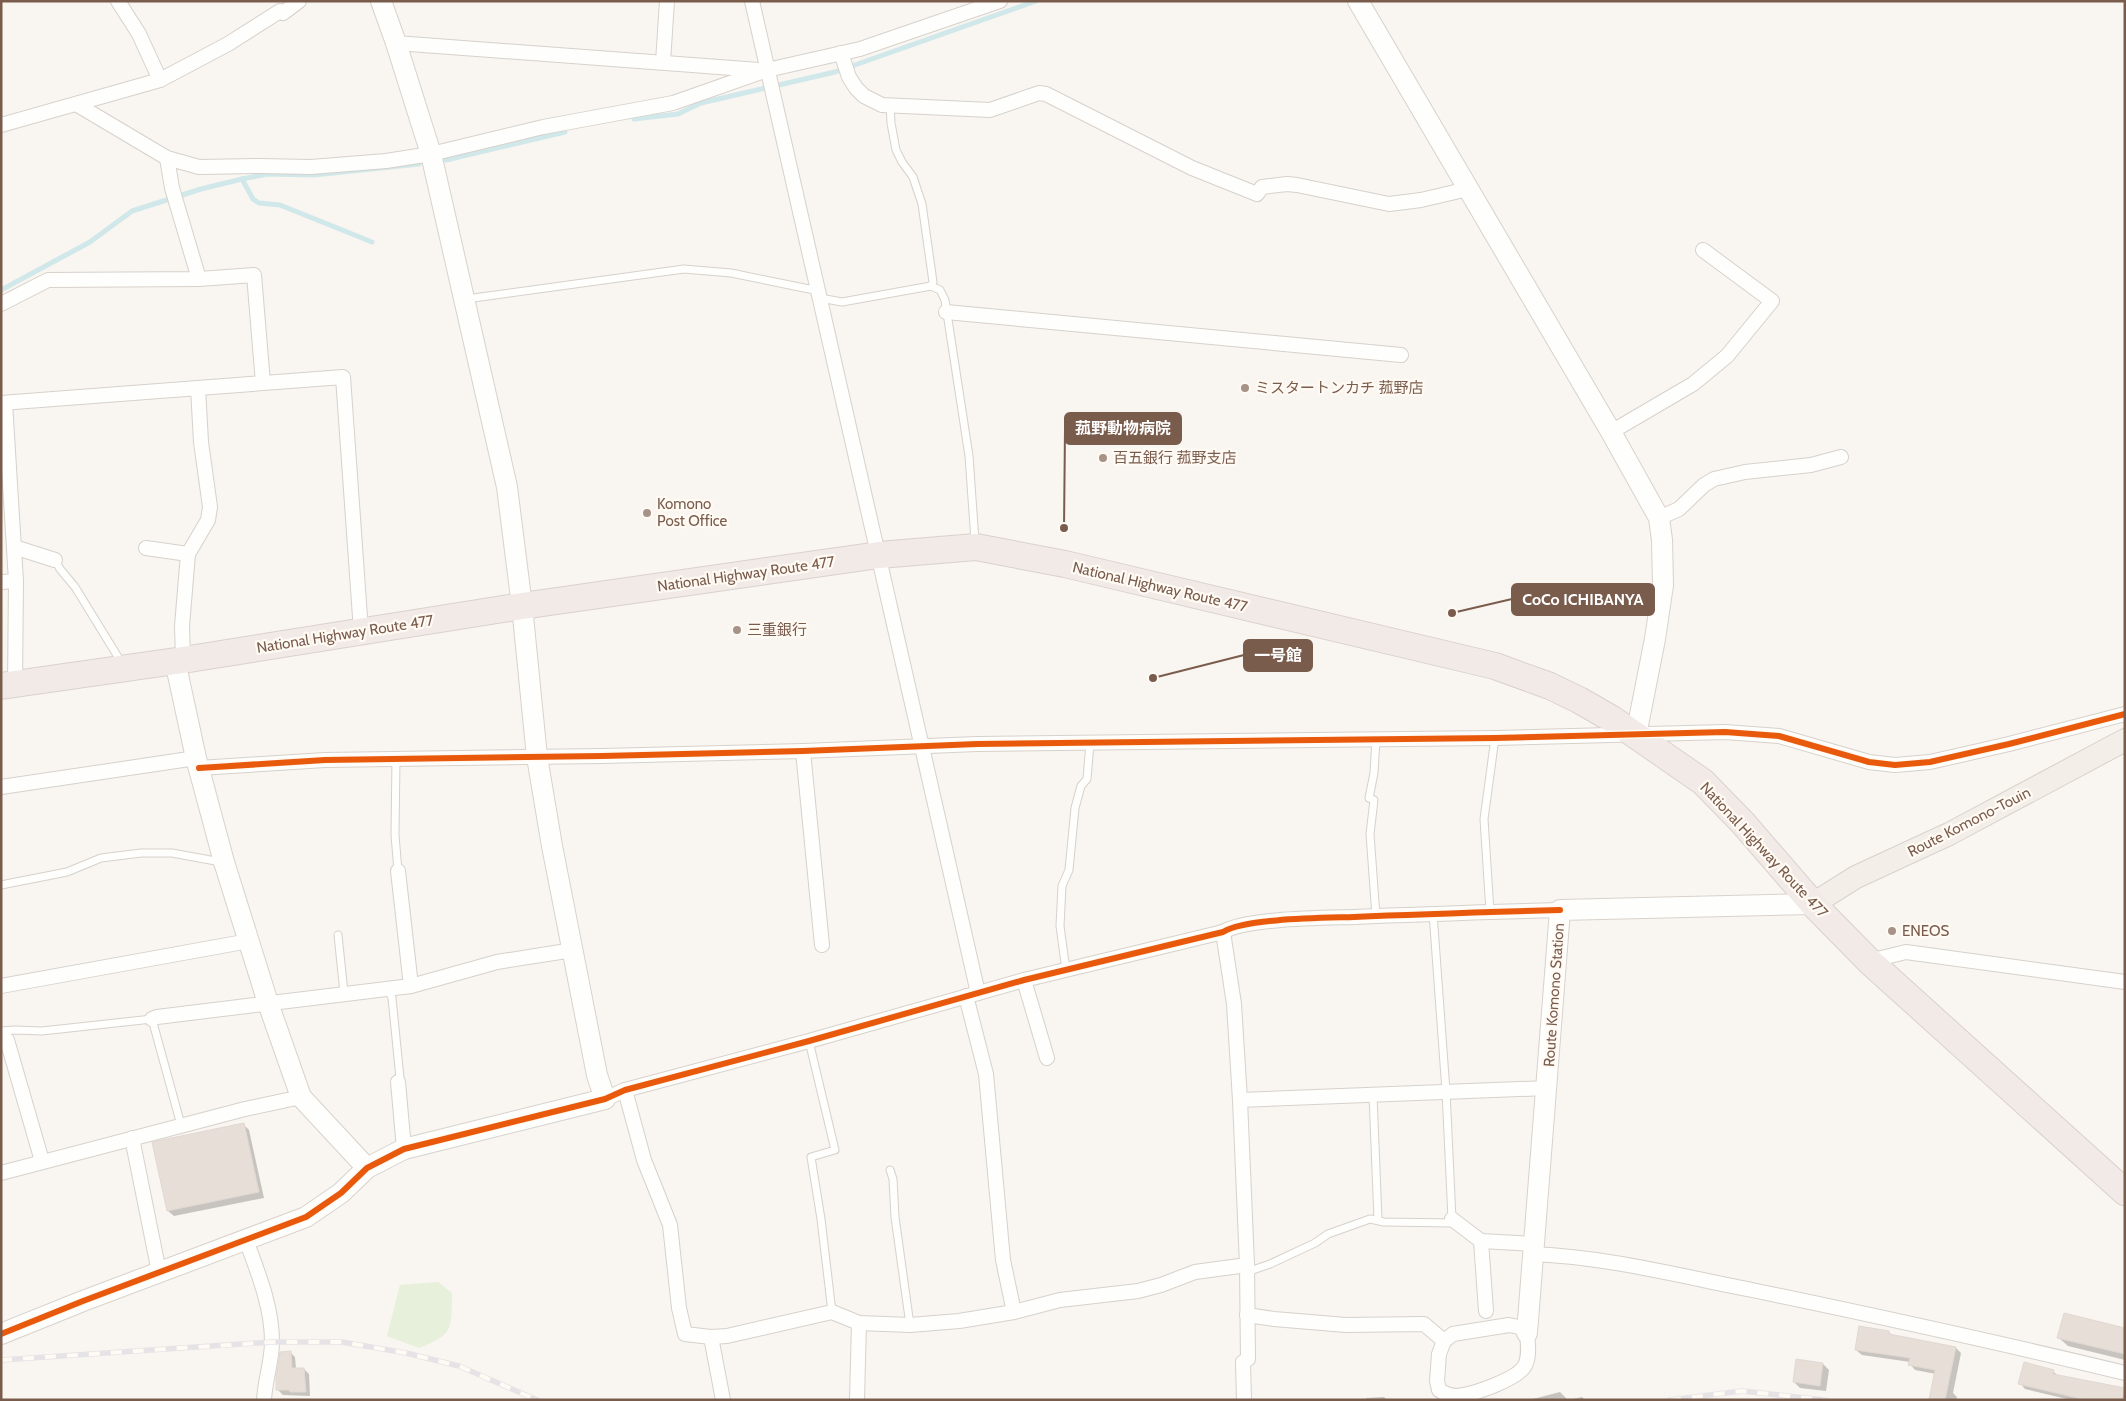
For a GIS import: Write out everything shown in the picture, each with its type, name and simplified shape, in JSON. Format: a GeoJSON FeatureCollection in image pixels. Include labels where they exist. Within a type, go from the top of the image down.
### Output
{"type":"FeatureCollection","features":[{"type":"Feature","properties":{"kind":"highway","name":"National Highway Route 477"},"geometry":{"type":"LineString","coordinates":[[8,685],[179,661],[522,606],[879,555],[976,547],[1065,564],[1495,666],[1550,686],[1579,700],[1636,735],[1703,782],[1743,823],[1813,904],[1869,961],[2125,1192]]}},
{"type":"Feature","properties":{"kind":"main road","name":"Route Komono-Touin"},"geometry":{"type":"LineString","coordinates":[[1813,904],[1856,877],[1949,834],[2125,740]]}},
{"type":"Feature","properties":{"kind":"street"},"geometry":{"type":"LineString","coordinates":[[118,1],[139,34],[160,80]]}},
{"type":"Feature","properties":{"kind":"street"},"geometry":{"type":"LineString","coordinates":[[1,125],[160,80],[228,44],[265,19],[280,11],[283,13],[299,1]]}},
{"type":"Feature","properties":{"kind":"street"},"geometry":{"type":"LineString","coordinates":[[380,1],[396,43],[431,154],[506,487],[522,606],[537,757],[552,846],[597,1075],[605,1099]]}},
{"type":"Feature","properties":{"kind":"street"},"geometry":{"type":"LineString","coordinates":[[663,62],[667,1]]}},
{"type":"Feature","properties":{"kind":"street"},"geometry":{"type":"LineString","coordinates":[[752,1],[924,747],[986,1074],[1003,1260],[1014,1312]]}},
{"type":"Feature","properties":{"kind":"street"},"geometry":{"type":"LineString","coordinates":[[76,104],[167,158],[199,168],[259,166],[311,168],[386,161],[431,154],[543,127],[672,102],[768,73],[841,56],[965,7],[1000,1]]}},
{"type":"Feature","properties":{"kind":"street"},"geometry":{"type":"LineString","coordinates":[[1358,1],[1611,432],[1659,518],[1662,540],[1663,585],[1655,639],[1636,735]]}},
{"type":"Feature","properties":{"kind":"street"},"geometry":{"type":"LineString","coordinates":[[396,43],[663,62],[768,73]]}},
{"type":"Feature","properties":{"kind":"street"},"geometry":{"type":"LineString","coordinates":[[841,56],[849,77],[864,96],[882,105],[990,110],[1039,93],[1046,94],[1192,168],[1257,194],[1262,187],[1287,184],[1389,204],[1421,200],[1468,189]]}},
{"type":"Feature","properties":{"kind":"street"},"geometry":{"type":"LineString","coordinates":[[167,158],[172,188],[199,279]]}},
{"type":"Feature","properties":{"kind":"street"},"geometry":{"type":"LineString","coordinates":[[1611,432],[1693,384],[1727,356],[1772,301],[1704,250]]}},
{"type":"Feature","properties":{"kind":"street"},"geometry":{"type":"LineString","coordinates":[[1,304],[48,280],[199,279],[254,274],[263,383]]}},
{"type":"Feature","properties":{"kind":"street"},"geometry":{"type":"LineString","coordinates":[[946,312],[1401,355]]}},
{"type":"Feature","properties":{"kind":"street"},"geometry":{"type":"LineString","coordinates":[[8,685],[16,581],[3,403],[343,377],[361,631]]}},
{"type":"Feature","properties":{"kind":"street"},"geometry":{"type":"LineString","coordinates":[[198,388],[201,442],[210,507],[208,520],[188,554],[179,661],[198,763],[224,862],[268,1003],[301,1097],[367,1168]]}},
{"type":"Feature","properties":{"kind":"street"},"geometry":{"type":"LineString","coordinates":[[1659,518],[1679,508],[1704,485],[1714,479],[1744,472],[1811,465],[1841,457]]}},
{"type":"Feature","properties":{"kind":"street"},"geometry":{"type":"LineString","coordinates":[[14,548],[55,560]]}},
{"type":"Feature","properties":{"kind":"street"},"geometry":{"type":"LineString","coordinates":[[146,548],[188,554]]}},
{"type":"Feature","properties":{"kind":"street"},"geometry":{"type":"LineString","coordinates":[[1,582],[16,581]]}},
{"type":"Feature","properties":{"kind":"street"},"geometry":{"type":"LineString","coordinates":[[1,787],[198,763],[803,751],[977,744],[1495,738],[1725,732],[1779,736],[1869,762],[1895,765],[1930,762],[2125,714]]}},
{"type":"Feature","properties":{"kind":"street"},"geometry":{"type":"LineString","coordinates":[[803,751],[822,945]]}},
{"type":"Feature","properties":{"kind":"street"},"geometry":{"type":"LineString","coordinates":[[398,871],[411,986]]}},
{"type":"Feature","properties":{"kind":"street","name":"Route Komono Station"},"geometry":{"type":"LineString","coordinates":[[1527,1333],[1548,1088],[1560,910],[1813,904]]}},
{"type":"Feature","properties":{"kind":"street"},"geometry":{"type":"LineString","coordinates":[[4,1336],[160,1272],[306,1217],[341,1193],[367,1168],[404,1149],[605,1099],[624,1090],[808,1041],[972,994],[1223,932],[1230,928],[1268,922],[1376,916],[1560,910]]}},
{"type":"Feature","properties":{"kind":"street"},"geometry":{"type":"LineString","coordinates":[[1223,932],[1234,1004],[1240,1100],[1247,1268],[1248,1359],[1243,1362],[1244,1400]]}},
{"type":"Feature","properties":{"kind":"street"},"geometry":{"type":"LineString","coordinates":[[1,986],[249,941]]}},
{"type":"Feature","properties":{"kind":"street"},"geometry":{"type":"LineString","coordinates":[[152,1019],[344,993],[411,986],[497,962],[573,950]]}},
{"type":"Feature","properties":{"kind":"street"},"geometry":{"type":"LineString","coordinates":[[1869,961],[1906,952],[2125,982]]}},
{"type":"Feature","properties":{"kind":"street"},"geometry":{"type":"LineString","coordinates":[[1024,980],[1048,1058]]}},
{"type":"Feature","properties":{"kind":"street"},"geometry":{"type":"LineString","coordinates":[[4,1036],[42,1161]]}},
{"type":"Feature","properties":{"kind":"street"},"geometry":{"type":"LineString","coordinates":[[398,1082],[404,1149]]}},
{"type":"Feature","properties":{"kind":"street"},"geometry":{"type":"LineString","coordinates":[[1240,1100],[1548,1088]]}},
{"type":"Feature","properties":{"kind":"street"},"geometry":{"type":"LineString","coordinates":[[624,1090],[644,1160],[670,1225],[682,1328],[685,1334],[711,1337],[727,1336],[832,1312],[859,1323],[910,1325],[958,1321],[1014,1312],[1060,1300],[1138,1291],[1161,1285],[1195,1272],[1247,1268]]}},
{"type":"Feature","properties":{"kind":"street"},"geometry":{"type":"LineString","coordinates":[[1,1173],[181,1125],[301,1097]]}},
{"type":"Feature","properties":{"kind":"street"},"geometry":{"type":"LineString","coordinates":[[132,1138],[160,1272]]}},
{"type":"Feature","properties":{"kind":"street"},"geometry":{"type":"LineString","coordinates":[[1455,1221],[1481,1241],[1708,1281],[2016,1347],[2125,1373]]}},
{"type":"Feature","properties":{"kind":"street"},"geometry":{"type":"LineString","coordinates":[[246,1240],[269,1305],[271,1320],[271,1351],[264,1400]]}},
{"type":"Feature","properties":{"kind":"street"},"geometry":{"type":"LineString","coordinates":[[1481,1241],[1486,1311]]}},
{"type":"Feature","properties":{"kind":"street"},"geometry":{"type":"LineString","coordinates":[[1247,1315],[1346,1325],[1424,1324],[1444,1341]]}},
{"type":"Feature","properties":{"kind":"street"},"geometry":{"type":"LineString","coordinates":[[857,1400],[859,1323]]}},
{"type":"Feature","properties":{"kind":"street"},"geometry":{"type":"LineString","coordinates":[[1509,1325],[1519,1327],[1527,1333],[1528,1358],[1523,1368],[1514,1377],[1458,1396],[1437,1395],[1439,1354],[1444,1341],[1453,1334],[1509,1325]]}},
{"type":"Feature","properties":{"kind":"street"},"geometry":{"type":"LineString","coordinates":[[711,1337],[723,1400]]}},
{"type":"Feature","properties":{"kind":"lane"},"geometry":{"type":"LineString","coordinates":[[890,105],[896,150],[913,177],[922,204],[933,282],[931,286]]}},
{"type":"Feature","properties":{"kind":"lane"},"geometry":{"type":"LineString","coordinates":[[463,299],[684,269],[731,273],[842,302],[931,286],[940,290],[945,300],[969,456],[976,547]]}},
{"type":"Feature","properties":{"kind":"lane"},"geometry":{"type":"LineString","coordinates":[[55,560],[60,569],[76,587],[118,657]]}},
{"type":"Feature","properties":{"kind":"lane"},"geometry":{"type":"LineString","coordinates":[[1490,912],[1484,820],[1495,738]]}},
{"type":"Feature","properties":{"kind":"lane"},"geometry":{"type":"LineString","coordinates":[[1376,739],[1374,773],[1369,798],[1374,800],[1370,834],[1376,916]]}},
{"type":"Feature","properties":{"kind":"lane"},"geometry":{"type":"LineString","coordinates":[[1066,970],[1060,926],[1062,886],[1069,870],[1075,808],[1081,786],[1087,779],[1090,743]]}},
{"type":"Feature","properties":{"kind":"lane"},"geometry":{"type":"LineString","coordinates":[[396,759],[395,834],[398,871]]}},
{"type":"Feature","properties":{"kind":"lane"},"geometry":{"type":"LineString","coordinates":[[1,885],[67,872],[101,858],[141,853],[172,852],[224,862]]}},
{"type":"Feature","properties":{"kind":"lane"},"geometry":{"type":"LineString","coordinates":[[1247,1268],[1270,1264],[1315,1243],[1328,1234],[1370,1219],[1384,1222],[1455,1221],[1433,913]]}},
{"type":"Feature","properties":{"kind":"lane"},"geometry":{"type":"LineString","coordinates":[[338,935],[344,993]]}},
{"type":"Feature","properties":{"kind":"lane"},"geometry":{"type":"LineString","coordinates":[[388,988],[392,998],[400,1078],[398,1082]]}},
{"type":"Feature","properties":{"kind":"lane"},"geometry":{"type":"LineString","coordinates":[[4,1036],[15,1030],[42,1032],[152,1019],[181,1125]]}},
{"type":"Feature","properties":{"kind":"lane"},"geometry":{"type":"LineString","coordinates":[[808,1041],[835,1150],[811,1157],[821,1219],[832,1312]]}},
{"type":"Feature","properties":{"kind":"lane"},"geometry":{"type":"LineString","coordinates":[[1373,1094],[1378,1220]]}},
{"type":"Feature","properties":{"kind":"lane"},"geometry":{"type":"LineString","coordinates":[[890,1170],[893,1178],[895,1217],[910,1325]]}},
{"type":"Feature","properties":{"kind":"green space"},"geometry":{"type":"Polygon","coordinates":[[[438,1282],[452,1293],[451,1322],[445,1334],[419,1348],[387,1336],[400,1285],[438,1282]]]}},
{"type":"Feature","properties":{"kind":"building"},"geometry":{"type":"Polygon","coordinates":[[[244,1123],[259,1192],[167,1211],[152,1142],[244,1123]]]}},
{"type":"Feature","properties":{"kind":"building"},"geometry":{"type":"Polygon","coordinates":[[[2064,1313],[2125,1328],[2125,1354],[2057,1338],[2064,1313]]]}},
{"type":"Feature","properties":{"kind":"building"},"geometry":{"type":"Polygon","coordinates":[[[1859,1326],[1956,1347],[1945,1400],[1929,1400],[1935,1370],[1908,1365],[1910,1358],[1855,1350],[1859,1326]]]}},
{"type":"Feature","properties":{"kind":"building"},"geometry":{"type":"Polygon","coordinates":[[[291,1351],[292,1368],[304,1368],[306,1392],[276,1390],[280,1352],[291,1351]]]}},
{"type":"Feature","properties":{"kind":"building"},"geometry":{"type":"Polygon","coordinates":[[[1796,1359],[1823,1363],[1820,1386],[1793,1382],[1796,1359]]]}},
{"type":"Feature","properties":{"kind":"building"},"geometry":{"type":"Polygon","coordinates":[[[2024,1362],[2054,1370],[2053,1374],[2125,1388],[2122,1400],[2086,1400],[2018,1384],[2024,1362]]]}},
{"type":"Feature","properties":{"kind":"waterway"},"geometry":{"type":"LineString","coordinates":[[634,119],[678,114],[701,103],[835,72],[1036,1]]}},
{"type":"Feature","properties":{"kind":"waterway"},"geometry":{"type":"LineString","coordinates":[[446,160],[565,132]]}},
{"type":"Feature","properties":{"kind":"waterway"},"geometry":{"type":"LineString","coordinates":[[242,179],[267,174],[314,175],[419,164]]}},
{"type":"Feature","properties":{"kind":"waterway"},"geometry":{"type":"LineString","coordinates":[[1,290],[90,242],[132,211],[201,189],[242,179],[253,199],[259,203],[280,205],[372,242]]}},
{"type":"Feature","properties":{"kind":"railway"},"geometry":{"type":"LineString","coordinates":[[1,1360],[272,1342],[342,1342],[406,1353],[459,1366],[537,1400]]}},
{"type":"Feature","properties":{"kind":"railway"},"geometry":{"type":"LineString","coordinates":[[1670,1400],[1742,1391],[1825,1400]]}},
{"type":"Feature","properties":{"kind":"cycle path"},"geometry":{"type":"LineString","coordinates":[[199,768],[325,760],[602,756],[977,744],[1495,738],[1725,732],[1779,736],[1869,762],[1895,765],[1930,762],[2125,714]]}},
{"type":"Feature","properties":{"kind":"cycle path"},"geometry":{"type":"LineString","coordinates":[[1,1334],[306,1217],[341,1193],[367,1168],[404,1149],[605,1099],[625,1090],[809,1041],[1024,980],[1223,932],[1234,927],[1267,921],[1306,918],[1560,910]]}},
{"type":"Feature","properties":{"kind":"place","name":"ミスタートンカチ 菰野店"},"geometry":{"type":"Point","coordinates":[1245,388]}},
{"type":"Feature","properties":{"kind":"place","name":"百五銀行 菰野支店"},"geometry":{"type":"Point","coordinates":[1103,458]}},
{"type":"Feature","properties":{"kind":"place","name":"Komono Post Office"},"geometry":{"type":"Point","coordinates":[647,513]}},
{"type":"Feature","properties":{"kind":"place","name":"菰野動物病院"},"geometry":{"type":"Point","coordinates":[1064,528]}},
{"type":"Feature","properties":{"kind":"place","name":"CoCo ICHIBANYA"},"geometry":{"type":"Point","coordinates":[1452,613]}},
{"type":"Feature","properties":{"kind":"place","name":"三重銀行"},"geometry":{"type":"Point","coordinates":[737,630]}},
{"type":"Feature","properties":{"kind":"place","name":"一号館"},"geometry":{"type":"Point","coordinates":[1153,678]}},
{"type":"Feature","properties":{"kind":"place","name":"ENEOS"},"geometry":{"type":"Point","coordinates":[1892,931]}}]}
